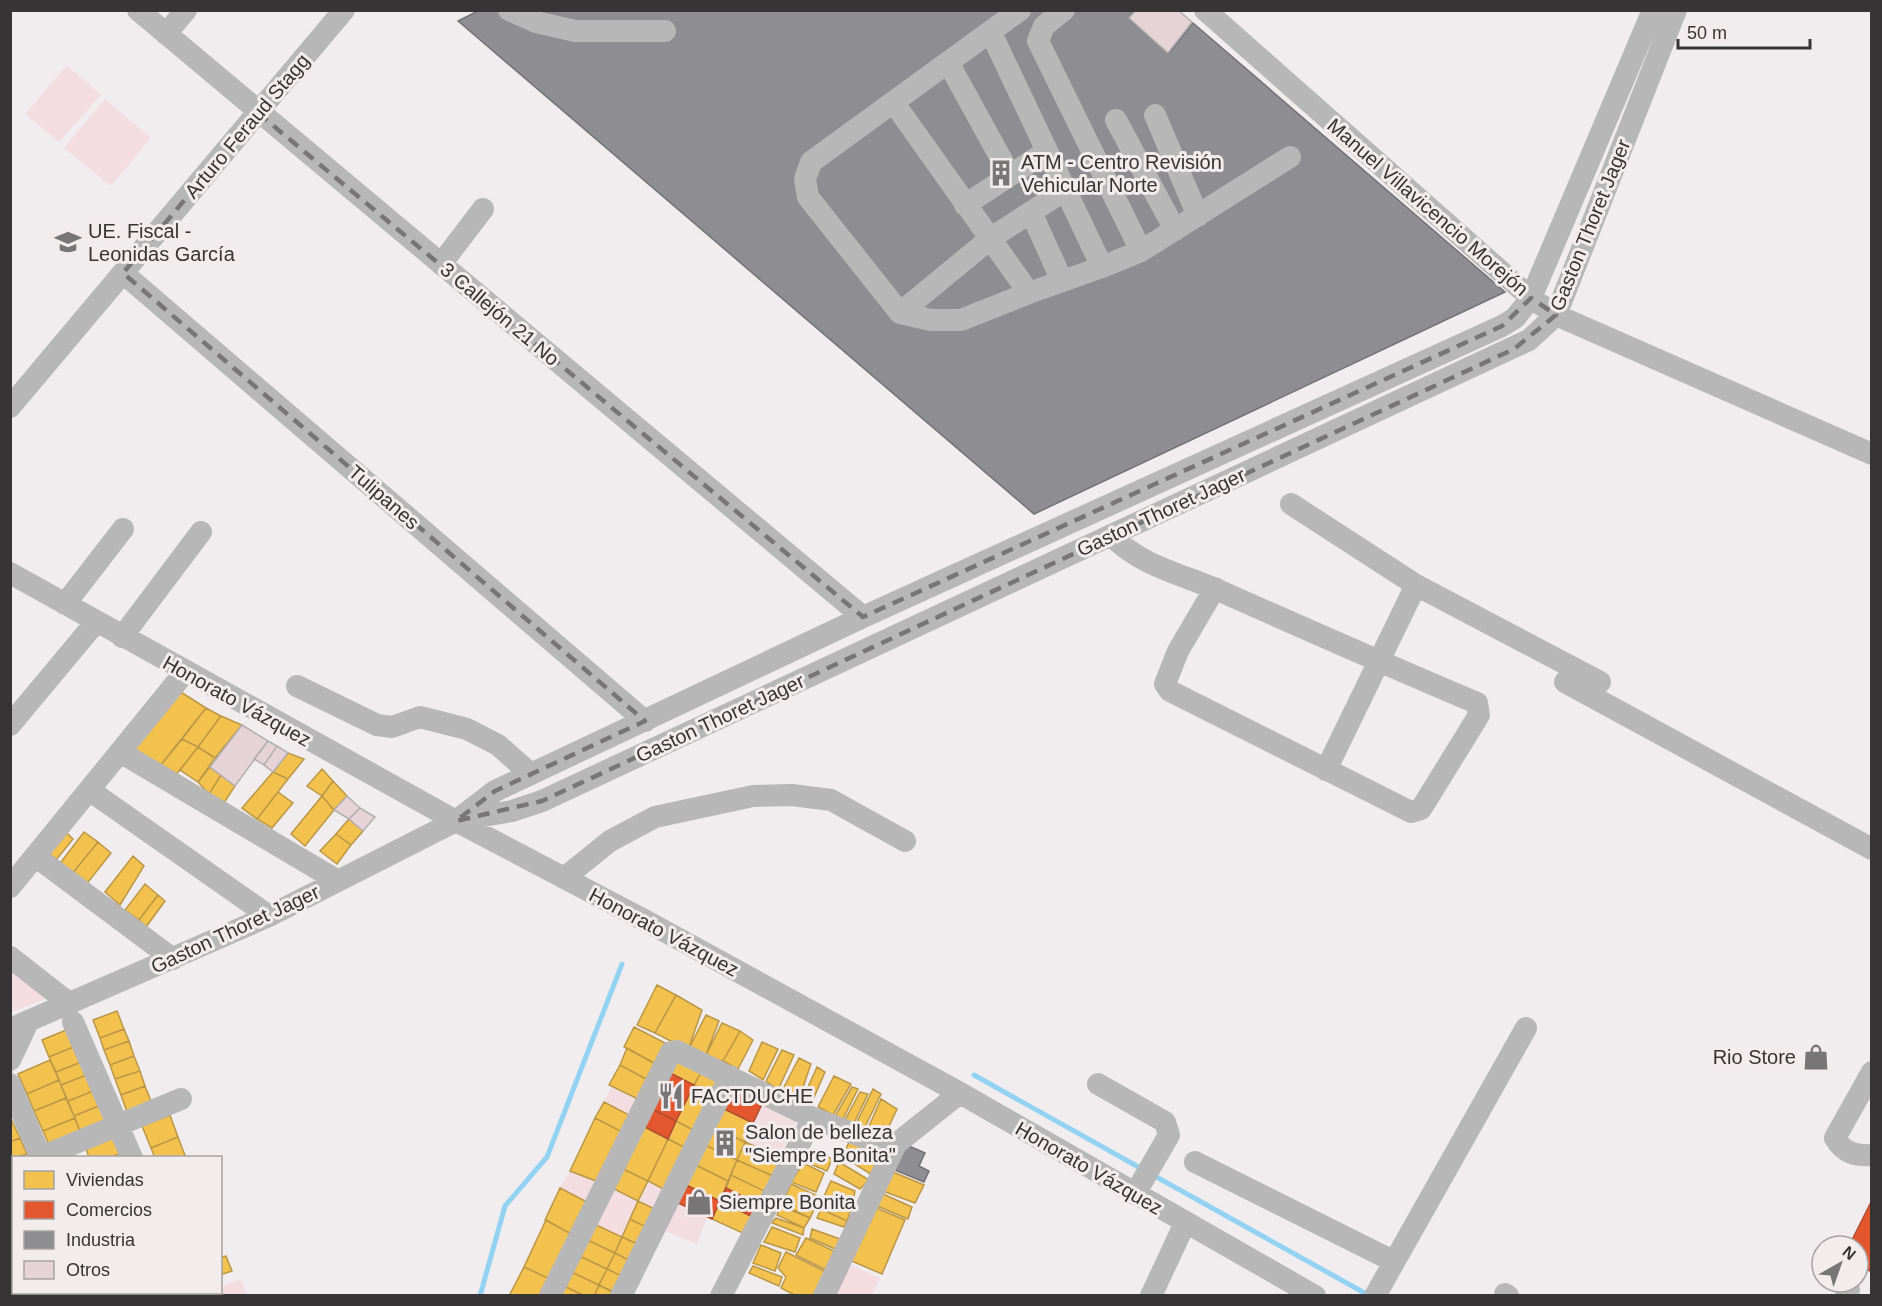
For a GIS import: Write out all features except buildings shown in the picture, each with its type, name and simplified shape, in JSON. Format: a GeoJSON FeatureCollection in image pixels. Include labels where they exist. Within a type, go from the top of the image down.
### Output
{"type":"FeatureCollection","features":[{"type":"Feature","properties":{"kind":"street","name":"3 Callejón 21 No"},"geometry":{"type":"LineString","coordinates":[[138,10],[863,616]]}},
{"type":"Feature","properties":{"kind":"street"},"geometry":{"type":"LineString","coordinates":[[166,34],[186,10]]}},
{"type":"Feature","properties":{"kind":"street","name":"Arturo Feraud Stagg"},"geometry":{"type":"LineString","coordinates":[[10,407],[344,10]]}},
{"type":"Feature","properties":{"kind":"street"},"geometry":{"type":"LineString","coordinates":[[509,10],[536,22],[575,31],[665,31]]}},
{"type":"Feature","properties":{"kind":"street"},"geometry":{"type":"LineString","coordinates":[[1020,10],[949,64],[811,162],[805,179],[808,197],[900,313],[931,320],[961,320],[1029,292],[1141,252],[1290,157]]}},
{"type":"Feature","properties":{"kind":"street"},"geometry":{"type":"LineString","coordinates":[[1064,10],[1044,26],[1038,41],[1141,252]]}},
{"type":"Feature","properties":{"kind":"street","name":"Manuel Villavicencio Morejón"},"geometry":{"type":"LineString","coordinates":[[1205,10],[1531,298],[1556,315],[1872,454]]}},
{"type":"Feature","properties":{"kind":"street","name":"Gaston Thoret Jager"},"geometry":{"type":"LineString","coordinates":[[19,1026],[72,1013],[173,958],[269,916],[456,821],[495,791],[863,616],[1502,326],[1515,318],[1531,298],[1653,10]]}},
{"type":"Feature","properties":{"kind":"street","name":"Gaston Thoret Jager"},"geometry":{"type":"LineString","coordinates":[[456,821],[512,811],[542,801],[1514,349],[1529,340],[1556,315],[1676,10]]}},
{"type":"Feature","properties":{"kind":"street"},"geometry":{"type":"LineString","coordinates":[[991,33],[1102,267]]}},
{"type":"Feature","properties":{"kind":"street"},"geometry":{"type":"LineString","coordinates":[[949,64],[1010,175]]}},
{"type":"Feature","properties":{"kind":"street"},"geometry":{"type":"LineString","coordinates":[[894,103],[1029,292]]}},
{"type":"Feature","properties":{"kind":"street"},"geometry":{"type":"LineString","coordinates":[[1155,115],[1198,216]]}},
{"type":"Feature","properties":{"kind":"street"},"geometry":{"type":"LineString","coordinates":[[1116,120],[1175,230]]}},
{"type":"Feature","properties":{"kind":"street"},"geometry":{"type":"LineString","coordinates":[[965,205],[1047,151]]}},
{"type":"Feature","properties":{"kind":"street"},"geometry":{"type":"LineString","coordinates":[[900,313],[991,238],[1065,190]]}},
{"type":"Feature","properties":{"kind":"street"},"geometry":{"type":"LineString","coordinates":[[441,264],[483,209]]}},
{"type":"Feature","properties":{"kind":"street"},"geometry":{"type":"LineString","coordinates":[[1031,212],[1062,281]]}},
{"type":"Feature","properties":{"kind":"street","name":"Tulipanes"},"geometry":{"type":"LineString","coordinates":[[123,273],[645,721]]}},
{"type":"Feature","properties":{"kind":"street"},"geometry":{"type":"LineString","coordinates":[[1292,504],[1416,585],[1600,682]]}},
{"type":"Feature","properties":{"kind":"street"},"geometry":{"type":"LineString","coordinates":[[65,604],[123,529]]}},
{"type":"Feature","properties":{"kind":"street"},"geometry":{"type":"LineString","coordinates":[[123,637],[201,532]]}},
{"type":"Feature","properties":{"kind":"street"},"geometry":{"type":"LineString","coordinates":[[1111,535],[1126,551],[1215,588],[1477,703],[1479,715],[1420,808],[1411,812],[1170,691],[1165,684],[1178,651],[1215,588]]}},
{"type":"Feature","properties":{"kind":"street","name":"Honorato Vázquez"},"geometry":{"type":"LineString","coordinates":[[12,577],[65,604],[456,821],[960,1093],[1140,1186],[1185,1223],[1315,1296]]}},
{"type":"Feature","properties":{"kind":"street"},"geometry":{"type":"LineString","coordinates":[[1326,770],[1416,585]]}},
{"type":"Feature","properties":{"kind":"street"},"geometry":{"type":"LineString","coordinates":[[10,724],[96,622]]}},
{"type":"Feature","properties":{"kind":"street"},"geometry":{"type":"LineString","coordinates":[[10,887],[185,672]]}},
{"type":"Feature","properties":{"kind":"street"},"geometry":{"type":"LineString","coordinates":[[1565,682],[1872,849]]}},
{"type":"Feature","properties":{"kind":"street"},"geometry":{"type":"LineString","coordinates":[[297,686],[377,724],[392,727],[420,717],[466,729],[498,745],[531,774]]}},
{"type":"Feature","properties":{"kind":"street"},"geometry":{"type":"LineString","coordinates":[[120,752],[338,881]]}},
{"type":"Feature","properties":{"kind":"street"},"geometry":{"type":"LineString","coordinates":[[89,790],[269,916]]}},
{"type":"Feature","properties":{"kind":"street"},"geometry":{"type":"LineString","coordinates":[[564,878],[610,841],[656,817],[753,796],[792,795],[831,800],[905,842]]}},
{"type":"Feature","properties":{"kind":"street"},"geometry":{"type":"LineString","coordinates":[[35,856],[173,958]]}},
{"type":"Feature","properties":{"kind":"street"},"geometry":{"type":"LineString","coordinates":[[10,957],[72,1013],[131,1156]]}},
{"type":"Feature","properties":{"kind":"street"},"geometry":{"type":"LineString","coordinates":[[10,1060],[19,1026]]}},
{"type":"Feature","properties":{"kind":"street"},"geometry":{"type":"LineString","coordinates":[[1378,1289],[1526,1029]]}},
{"type":"Feature","properties":{"kind":"street"},"geometry":{"type":"LineString","coordinates":[[550,1296],[671,1052],[677,1051],[813,1118],[879,1143],[896,1144]]}},
{"type":"Feature","properties":{"kind":"street"},"geometry":{"type":"LineString","coordinates":[[1872,1072],[1835,1138],[1840,1147],[1856,1156],[1872,1155]]}},
{"type":"Feature","properties":{"kind":"street"},"geometry":{"type":"LineString","coordinates":[[622,1295],[730,1076]]}},
{"type":"Feature","properties":{"kind":"street"},"geometry":{"type":"LineString","coordinates":[[10,1084],[40,1156]]}},
{"type":"Feature","properties":{"kind":"street"},"geometry":{"type":"LineString","coordinates":[[1098,1084],[1165,1122],[1169,1135],[1140,1186]]}},
{"type":"Feature","properties":{"kind":"street"},"geometry":{"type":"LineString","coordinates":[[824,1296],[896,1144],[960,1093]]}},
{"type":"Feature","properties":{"kind":"street"},"geometry":{"type":"LineString","coordinates":[[42,1156],[181,1099]]}},
{"type":"Feature","properties":{"kind":"street"},"geometry":{"type":"LineString","coordinates":[[721,1296],[813,1118]]}},
{"type":"Feature","properties":{"kind":"street"},"geometry":{"type":"LineString","coordinates":[[1195,1162],[1393,1261]]}},
{"type":"Feature","properties":{"kind":"street"},"geometry":{"type":"LineString","coordinates":[[1151,1296],[1185,1223]]}},
{"type":"Feature","properties":{"kind":"highlighted area"},"geometry":{"type":"Polygon","coordinates":[[[258,113],[863,617],[1502,326],[1531,298],[1556,315],[1514,349],[542,801],[456,821],[495,791],[645,721],[123,273],[258,113]]]}},
{"type":"Feature","properties":{"kind":"shaded area"},"geometry":{"type":"Polygon","coordinates":[[[67,65],[101,95],[59,142],[25,114],[67,65]]]}},
{"type":"Feature","properties":{"kind":"shaded area"},"geometry":{"type":"Polygon","coordinates":[[[105,99],[151,138],[111,186],[64,148],[105,99]]]}},
{"type":"Feature","properties":{"kind":"shaded area"},"geometry":{"type":"Polygon","coordinates":[[[11,962],[54,996],[11,1012],[11,962]]]}},
{"type":"Feature","properties":{"kind":"shaded area"},"geometry":{"type":"Polygon","coordinates":[[[612,1086],[638,1099],[629,1115],[604,1102],[612,1086]]]}},
{"type":"Feature","properties":{"kind":"shaded area"},"geometry":{"type":"Polygon","coordinates":[[[763,1102],[798,1119],[780,1157],[745,1142],[763,1102]]]}},
{"type":"Feature","properties":{"kind":"shaded area"},"geometry":{"type":"Polygon","coordinates":[[[570,1171],[601,1183],[591,1204],[560,1188],[570,1171]]]}},
{"type":"Feature","properties":{"kind":"shaded area"},"geometry":{"type":"Polygon","coordinates":[[[648,1181],[671,1193],[622,1237],[590,1222],[608,1186],[638,1201],[648,1181]]]}},
{"type":"Feature","properties":{"kind":"shaded area"},"geometry":{"type":"Polygon","coordinates":[[[678,1203],[707,1217],[697,1244],[665,1231],[678,1203]]]}},
{"type":"Feature","properties":{"kind":"shaded area"},"geometry":{"type":"Polygon","coordinates":[[[849,1264],[880,1278],[872,1295],[832,1296],[849,1264]]]}},
{"type":"Feature","properties":{"kind":"shaded area"},"geometry":{"type":"Polygon","coordinates":[[[241,1279],[247,1295],[199,1296],[200,1294],[222,1294],[222,1286],[241,1279]]]}},
{"type":"Feature","properties":{"kind":"waterway"},"geometry":{"type":"LineString","coordinates":[[480,1296],[505,1206],[547,1157],[622,964]]}},
{"type":"Feature","properties":{"kind":"waterway"},"geometry":{"type":"LineString","coordinates":[[974,1075],[1142,1169]]}},
{"type":"Feature","properties":{"kind":"waterway"},"geometry":{"type":"LineString","coordinates":[[1153,1175],[1370,1296]]}},
{"type":"Feature","properties":{"kind":"place","name":"ATM - Centro Revisión Vehicular Norte"},"geometry":{"type":"Point","coordinates":[1001,173]}},
{"type":"Feature","properties":{"kind":"place","name":"UE. Fiscal - Leonidas García"},"geometry":{"type":"Point","coordinates":[68,242]}},
{"type":"Feature","properties":{"kind":"place","name":"Rio Store"},"geometry":{"type":"Point","coordinates":[1816,1057]}},
{"type":"Feature","properties":{"kind":"place","name":"FACTDUCHE"},"geometry":{"type":"Point","coordinates":[671,1096]}},
{"type":"Feature","properties":{"kind":"place","name":"Salon de belleza \"Siempre Bonita\""},"geometry":{"type":"Point","coordinates":[725,1143]}},
{"type":"Feature","properties":{"kind":"place","name":"Siempre Bonita"},"geometry":{"type":"Point","coordinates":[699,1202]}}]}
